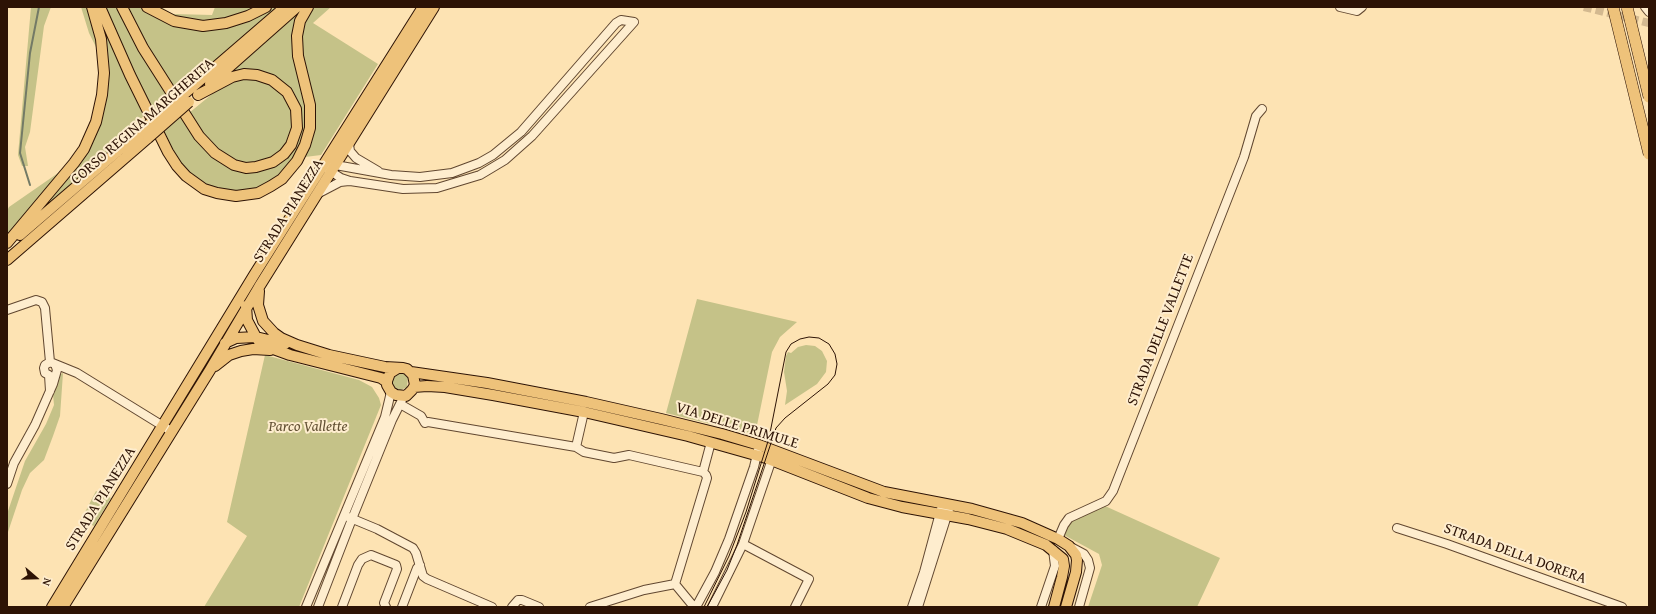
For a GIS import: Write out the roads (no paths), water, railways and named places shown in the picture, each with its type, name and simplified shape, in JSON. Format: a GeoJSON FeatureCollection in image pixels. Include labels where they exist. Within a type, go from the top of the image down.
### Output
{"type":"FeatureCollection","features":[{"type":"Feature","properties":{"kind":"highway"},"geometry":{"type":"LineString","coordinates":[[1613,7],[1649,154]]}},
{"type":"Feature","properties":{"kind":"highway"},"geometry":{"type":"LineString","coordinates":[[1627,7],[1649,97]]}},
{"type":"Feature","properties":{"kind":"main road"},"geometry":{"type":"LineString","coordinates":[[7,243],[74,163],[84,149],[96,122],[102,95],[104,73],[101,38],[92,7]]}},
{"type":"Feature","properties":{"kind":"main road"},"geometry":{"type":"LineString","coordinates":[[100,7],[130,75],[176,166],[186,176],[204,189],[236,196],[258,193],[282,179],[297,161],[305,145],[310,128],[310,105],[298,56],[297,36],[300,21],[308,7]]}},
{"type":"Feature","properties":{"kind":"main road"},"geometry":{"type":"LineString","coordinates":[[122,7],[148,55],[199,136],[215,154],[234,165],[246,168],[256,167],[274,162],[284,154],[291,145],[297,128],[296,109],[287,92],[272,80],[257,75],[244,74],[232,77],[198,95]]}},
{"type":"Feature","properties":{"kind":"main road"},"geometry":{"type":"LineString","coordinates":[[147,7],[174,21],[204,26],[232,21],[266,7]]}},
{"type":"Feature","properties":{"kind":"main road","name":"CORSO REGINA MARGHERITA"},"geometry":{"type":"LineString","coordinates":[[7,246],[186,98],[285,7]]}},
{"type":"Feature","properties":{"kind":"main road","name":"CORSO REGINA MARGHERITA"},"geometry":{"type":"LineString","coordinates":[[186,98],[198,95],[298,7]]}},
{"type":"Feature","properties":{"kind":"main road","name":"STRADA PIANEZZA"},"geometry":{"type":"LineString","coordinates":[[63,607],[167,429],[196,372],[254,275],[329,167],[423,7]]}},
{"type":"Feature","properties":{"kind":"main road","name":"STRADA PIANEZZA"},"geometry":{"type":"LineString","coordinates":[[52,607],[167,429],[210,370],[259,287],[319,192],[329,167],[349,144],[434,7]]}},
{"type":"Feature","properties":{"kind":"main road","name":"CORSO REGINA MARGHERITA"},"geometry":{"type":"LineString","coordinates":[[7,260],[144,134]]}},
{"type":"Feature","properties":{"kind":"main road"},"geometry":{"type":"LineString","coordinates":[[254,275],[245,310],[247,320],[256,337],[262,344],[273,350]]}},
{"type":"Feature","properties":{"kind":"main road"},"geometry":{"type":"LineString","coordinates":[[259,287],[257,299],[263,321],[274,333],[297,345]]}},
{"type":"Feature","properties":{"kind":"main road"},"geometry":{"type":"LineString","coordinates":[[196,372],[210,356],[226,343],[236,338],[256,337],[297,345],[336,357],[386,368],[407,369],[411,372],[415,380],[414,388],[402,400],[396,396],[381,378],[273,350],[253,348],[229,355],[210,370]]}},
{"type":"Feature","properties":{"kind":"main road"},"geometry":{"type":"LineString","coordinates":[[389,387],[390,372],[398,368]]}},
{"type":"Feature","properties":{"kind":"main road","name":"VIA DELLE PRIMULE"},"geometry":{"type":"LineString","coordinates":[[411,372],[456,377],[585,407],[722,434],[868,498],[945,510],[999,516],[1022,523],[1070,546]]}},
{"type":"Feature","properties":{"kind":"main road","name":"VIA DELLE PRIMULE"},"geometry":{"type":"LineString","coordinates":[[414,388],[427,386],[445,387],[585,407],[711,442],[758,450]]}},
{"type":"Feature","properties":{"kind":"main road","name":"VIA DELLE PRIMULE"},"geometry":{"type":"LineString","coordinates":[[945,510],[1039,541],[1053,550]]}},
{"type":"Feature","properties":{"kind":"main road"},"geometry":{"type":"LineString","coordinates":[[1066,607],[1078,566],[1076,555],[1070,546]]}},
{"type":"Feature","properties":{"kind":"main road"},"geometry":{"type":"LineString","coordinates":[[1053,550],[1063,559],[1064,566],[1054,607]]}},
{"type":"Feature","properties":{"kind":"street"},"geometry":{"type":"LineString","coordinates":[[1340,7],[1357,11],[1362,7]]}},
{"type":"Feature","properties":{"kind":"street"},"geometry":{"type":"LineString","coordinates":[[1645,7],[1649,12]]}},
{"type":"Feature","properties":{"kind":"street"},"geometry":{"type":"LineString","coordinates":[[319,192],[340,182],[350,181],[403,189],[437,188],[465,180],[492,168],[505,160],[532,136],[634,22],[621,20],[616,23],[521,132],[493,155],[467,168],[435,176],[405,177],[329,167]]}},
{"type":"Feature","properties":{"kind":"street","name":"STRADA DELLE VALLETTE"},"geometry":{"type":"LineString","coordinates":[[1058,539],[1064,524],[1069,518],[1106,501],[1113,491],[1244,157],[1256,116],[1262,109]]}},
{"type":"Feature","properties":{"kind":"street"},"geometry":{"type":"LineString","coordinates":[[349,144],[350,151],[356,158],[381,173]]}},
{"type":"Feature","properties":{"kind":"street"},"geometry":{"type":"LineString","coordinates":[[329,167],[350,181]]}},
{"type":"Feature","properties":{"kind":"street"},"geometry":{"type":"LineString","coordinates":[[7,310],[36,300],[42,302],[45,308],[53,369],[50,391],[35,426],[14,463],[7,484]]}},
{"type":"Feature","properties":{"kind":"street"},"geometry":{"type":"LineString","coordinates":[[53,369],[68,370],[77,373],[167,429]]}},
{"type":"Feature","properties":{"kind":"street"},"geometry":{"type":"LineString","coordinates":[[389,387],[385,417],[308,604],[320,606],[352,519],[402,400],[421,416],[425,423],[428,422],[576,446],[584,452],[614,458],[629,455],[703,472]]}},
{"type":"Feature","properties":{"kind":"street"},"geometry":{"type":"LineString","coordinates":[[576,446],[585,407]]}},
{"type":"Feature","properties":{"kind":"street","name":"VIA DELLE PRIMULE"},"geometry":{"type":"LineString","coordinates":[[675,584],[707,478],[706,474],[703,472],[711,442]]}},
{"type":"Feature","properties":{"kind":"street"},"geometry":{"type":"LineString","coordinates":[[590,607],[644,590],[675,584],[695,607],[715,572],[729,539],[758,450]]}},
{"type":"Feature","properties":{"kind":"street"},"geometry":{"type":"LineString","coordinates":[[712,607],[727,580],[743,544],[773,456]]}},
{"type":"Feature","properties":{"kind":"street"},"geometry":{"type":"LineString","coordinates":[[912,607],[945,510]]}},
{"type":"Feature","properties":{"kind":"street"},"geometry":{"type":"LineString","coordinates":[[918,607],[945,510]]}},
{"type":"Feature","properties":{"kind":"street"},"geometry":{"type":"LineString","coordinates":[[343,516],[409,545],[416,553],[423,576],[427,579],[492,607]]}},
{"type":"Feature","properties":{"kind":"street","name":"STRADA DELLA DORERA"},"geometry":{"type":"LineString","coordinates":[[1397,528],[1447,544],[1622,607]]}},
{"type":"Feature","properties":{"kind":"street"},"geometry":{"type":"LineString","coordinates":[[743,544],[809,579],[795,607]]}},
{"type":"Feature","properties":{"kind":"street"},"geometry":{"type":"LineString","coordinates":[[1070,546],[1084,554],[1088,560],[1090,568],[1078,607]]}},
{"type":"Feature","properties":{"kind":"street"},"geometry":{"type":"LineString","coordinates":[[1041,607],[1055,566],[1053,550]]}},
{"type":"Feature","properties":{"kind":"street"},"geometry":{"type":"LineString","coordinates":[[342,607],[362,559],[371,556],[396,565],[397,569],[384,603],[386,607]]}},
{"type":"Feature","properties":{"kind":"street"},"geometry":{"type":"LineString","coordinates":[[402,607],[417,568],[420,565]]}},
{"type":"Feature","properties":{"kind":"street"},"geometry":{"type":"LineString","coordinates":[[512,607],[518,600],[522,600],[538,607]]}},
{"type":"Feature","properties":{"kind":"waterway"},"geometry":{"type":"LineString","coordinates":[[30,185],[20,153],[30,53],[39,7]]}},
{"type":"Feature","properties":{"kind":"tunnel"},"geometry":{"type":"LineString","coordinates":[[1584,7],[1649,23]]}},
{"type":"Feature","properties":{"kind":"tram line"},"geometry":{"type":"LineString","coordinates":[[704,607],[729,556],[746,512],[769,438],[786,352],[791,344],[800,339],[809,337],[819,338],[829,344],[835,354],[837,364],[835,375],[828,384],[785,418],[776,428],[737,545],[727,570],[707,607]]}},
{"type":"Feature","properties":{"kind":"park label","name":"Parco Vallette"},"geometry":{"type":"Point","coordinates":[308,427]}}]}
